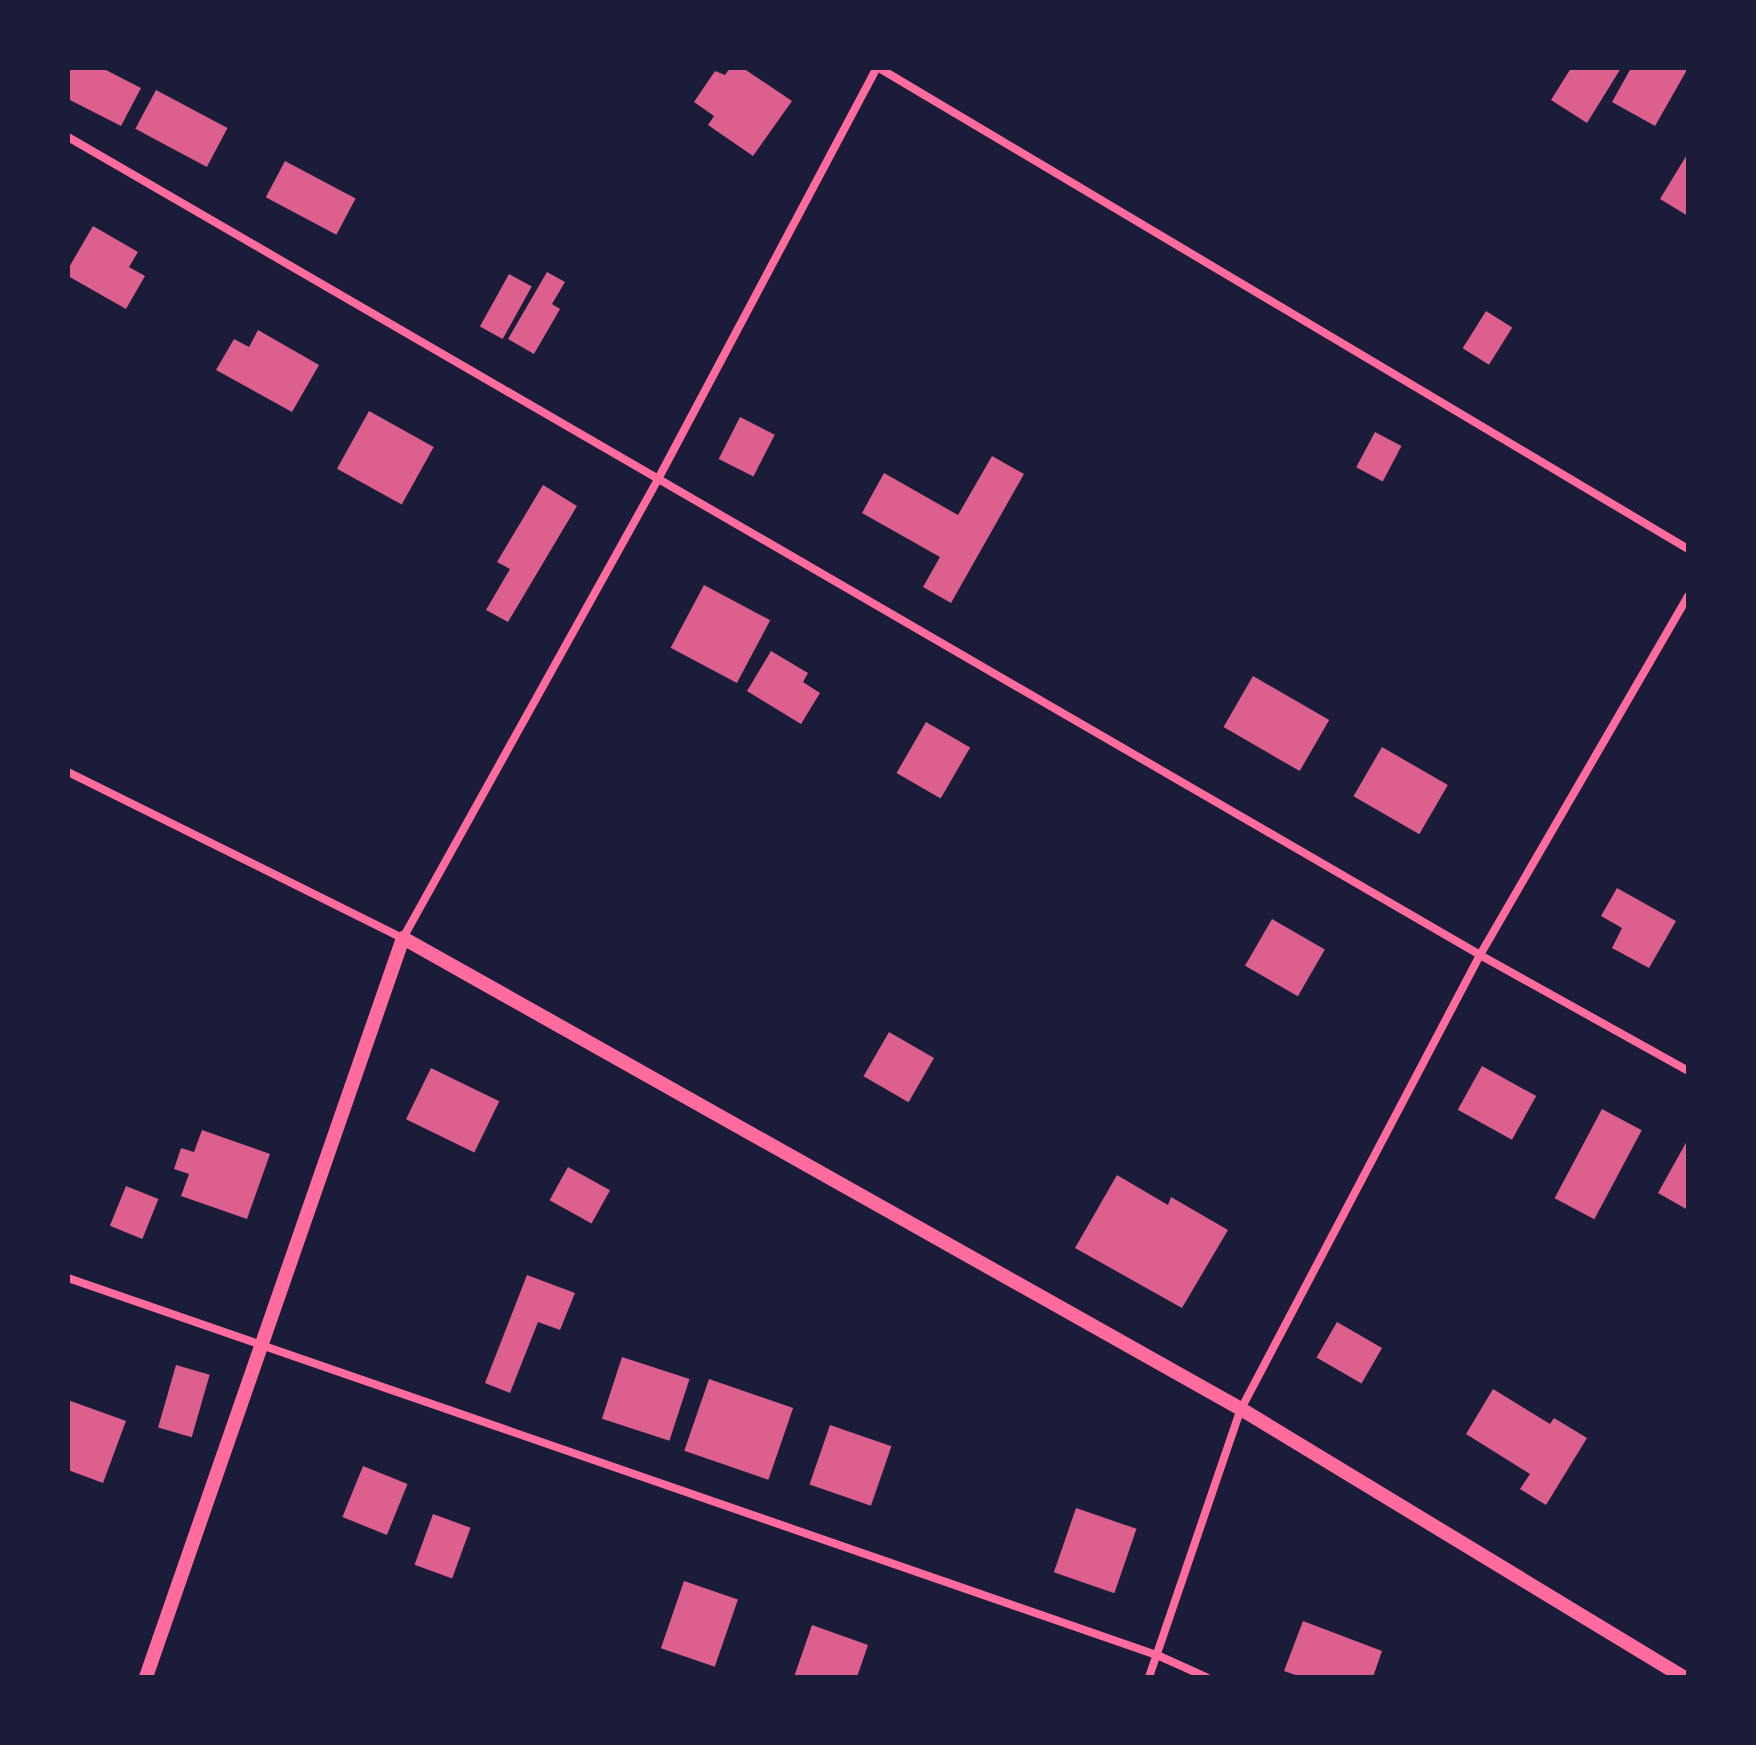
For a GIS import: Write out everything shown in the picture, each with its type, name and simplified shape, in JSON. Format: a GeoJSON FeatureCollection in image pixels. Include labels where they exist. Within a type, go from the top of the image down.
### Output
{"type":"FeatureCollection","features":[{"type":"Feature","properties":{"kind":"street"},"geometry":{"type":"LineString","coordinates":[[146,1677],[403,938],[657,481],[878,68],[1688,549]]}},
{"type":"Feature","properties":{"kind":"street"},"geometry":{"type":"LineString","coordinates":[[68,137],[657,481],[1480,955],[1688,1071]]}},
{"type":"Feature","properties":{"kind":"street"},"geometry":{"type":"LineString","coordinates":[[1149,1677],[1241,1409],[1480,955],[1688,596]]}},
{"type":"Feature","properties":{"kind":"street"},"geometry":{"type":"LineString","coordinates":[[68,772],[403,938],[1241,1409],[1683,1677]]}},
{"type":"Feature","properties":{"kind":"street"},"geometry":{"type":"LineString","coordinates":[[68,1278],[1157,1655],[1206,1677]]}},
{"type":"Feature","properties":{"kind":"building"},"geometry":{"type":"Polygon","coordinates":[[[68,68],[102,68],[141,88],[121,126],[68,99],[68,68]]]}},
{"type":"Feature","properties":{"kind":"building"},"geometry":{"type":"Polygon","coordinates":[[[730,68],[743,68],[792,101],[753,156],[708,125],[714,116],[694,102],[715,71],[725,75],[730,68]]]}},
{"type":"Feature","properties":{"kind":"building"},"geometry":{"type":"Polygon","coordinates":[[[1571,68],[1621,68],[1587,123],[1551,100],[1571,68]]]}},
{"type":"Feature","properties":{"kind":"building"},"geometry":{"type":"Polygon","coordinates":[[[1631,68],[1688,68],[1655,126],[1612,102],[1631,68]]]}},
{"type":"Feature","properties":{"kind":"building"},"geometry":{"type":"Polygon","coordinates":[[[156,90],[228,128],[207,167],[135,129],[156,90]]]}},
{"type":"Feature","properties":{"kind":"building"},"geometry":{"type":"Polygon","coordinates":[[[1688,153],[1688,216],[1660,199],[1688,153]]]}},
{"type":"Feature","properties":{"kind":"building"},"geometry":{"type":"Polygon","coordinates":[[[285,161],[356,199],[336,235],[266,197],[285,161]]]}},
{"type":"Feature","properties":{"kind":"building"},"geometry":{"type":"Polygon","coordinates":[[[93,226],[138,252],[129,267],[145,276],[126,309],[68,276],[68,269],[93,226]]]}},
{"type":"Feature","properties":{"kind":"building"},"geometry":{"type":"Polygon","coordinates":[[[547,272],[565,282],[552,304],[560,309],[534,354],[508,339],[547,272]]]}},
{"type":"Feature","properties":{"kind":"building"},"geometry":{"type":"Polygon","coordinates":[[[509,274],[532,287],[503,339],[480,326],[509,274]]]}},
{"type":"Feature","properties":{"kind":"building"},"geometry":{"type":"Polygon","coordinates":[[[1486,311],[1512,327],[1489,365],[1463,348],[1486,311]]]}},
{"type":"Feature","properties":{"kind":"building"},"geometry":{"type":"Polygon","coordinates":[[[258,330],[319,365],[292,412],[216,370],[234,339],[249,347],[258,330]]]}},
{"type":"Feature","properties":{"kind":"building"},"geometry":{"type":"Polygon","coordinates":[[[369,411],[434,447],[402,505],[337,469],[369,411]]]}},
{"type":"Feature","properties":{"kind":"building"},"geometry":{"type":"Polygon","coordinates":[[[740,417],[775,435],[753,477],[719,459],[740,417]]]}},
{"type":"Feature","properties":{"kind":"building"},"geometry":{"type":"Polygon","coordinates":[[[1375,432],[1401,446],[1383,481],[1356,467],[1375,432]]]}},
{"type":"Feature","properties":{"kind":"building"},"geometry":{"type":"Polygon","coordinates":[[[992,456],[1024,474],[951,603],[923,587],[940,557],[862,513],[884,473],[958,515],[992,456]]]}},
{"type":"Feature","properties":{"kind":"building"},"geometry":{"type":"Polygon","coordinates":[[[543,485],[577,506],[508,622],[486,610],[510,569],[497,562],[543,485]]]}},
{"type":"Feature","properties":{"kind":"building"},"geometry":{"type":"Polygon","coordinates":[[[704,585],[770,620],[737,683],[671,648],[704,585]]]}},
{"type":"Feature","properties":{"kind":"building"},"geometry":{"type":"Polygon","coordinates":[[[771,651],[808,673],[803,682],[820,693],[801,724],[747,691],[771,651]]]}},
{"type":"Feature","properties":{"kind":"building"},"geometry":{"type":"Polygon","coordinates":[[[1253,676],[1329,720],[1300,771],[1224,727],[1253,676]]]}},
{"type":"Feature","properties":{"kind":"building"},"geometry":{"type":"Polygon","coordinates":[[[926,722],[970,748],[941,799],[896,773],[926,722]]]}},
{"type":"Feature","properties":{"kind":"building"},"geometry":{"type":"Polygon","coordinates":[[[1382,747],[1448,785],[1419,834],[1354,796],[1382,747]]]}},
{"type":"Feature","properties":{"kind":"building"},"geometry":{"type":"Polygon","coordinates":[[[1617,888],[1676,921],[1649,968],[1612,948],[1622,928],[1601,916],[1617,888]]]}},
{"type":"Feature","properties":{"kind":"building"},"geometry":{"type":"Polygon","coordinates":[[[1272,919],[1325,949],[1298,996],[1245,966],[1272,919]]]}},
{"type":"Feature","properties":{"kind":"building"},"geometry":{"type":"Polygon","coordinates":[[[889,1032],[934,1058],[909,1102],[864,1076],[889,1032]]]}},
{"type":"Feature","properties":{"kind":"building"},"geometry":{"type":"Polygon","coordinates":[[[1482,1066],[1536,1096],[1512,1140],[1458,1110],[1482,1066]]]}},
{"type":"Feature","properties":{"kind":"building"},"geometry":{"type":"Polygon","coordinates":[[[431,1068],[499,1101],[474,1153],[406,1119],[431,1068]]]}},
{"type":"Feature","properties":{"kind":"building"},"geometry":{"type":"Polygon","coordinates":[[[1602,1109],[1642,1130],[1594,1219],[1555,1198],[1602,1109]]]}},
{"type":"Feature","properties":{"kind":"building"},"geometry":{"type":"Polygon","coordinates":[[[202,1130],[270,1154],[247,1219],[181,1196],[189,1174],[174,1169],[181,1148],[194,1152],[202,1130]]]}},
{"type":"Feature","properties":{"kind":"building"},"geometry":{"type":"Polygon","coordinates":[[[1688,1139],[1688,1210],[1658,1193],[1688,1139]]]}},
{"type":"Feature","properties":{"kind":"building"},"geometry":{"type":"Polygon","coordinates":[[[568,1167],[610,1190],[592,1224],[550,1200],[568,1167]]]}},
{"type":"Feature","properties":{"kind":"building"},"geometry":{"type":"Polygon","coordinates":[[[1117,1175],[1168,1205],[1171,1197],[1228,1230],[1182,1308],[1075,1248],[1117,1175]]]}},
{"type":"Feature","properties":{"kind":"building"},"geometry":{"type":"Polygon","coordinates":[[[126,1186],[158,1199],[142,1239],[110,1226],[126,1186]]]}},
{"type":"Feature","properties":{"kind":"building"},"geometry":{"type":"Polygon","coordinates":[[[527,1275],[575,1293],[560,1330],[538,1322],[510,1393],[485,1383],[527,1275]]]}},
{"type":"Feature","properties":{"kind":"building"},"geometry":{"type":"Polygon","coordinates":[[[1337,1322],[1382,1348],[1362,1384],[1316,1358],[1337,1322]]]}},
{"type":"Feature","properties":{"kind":"building"},"geometry":{"type":"Polygon","coordinates":[[[622,1357],[690,1379],[669,1441],[602,1419],[622,1357]]]}},
{"type":"Feature","properties":{"kind":"building"},"geometry":{"type":"Polygon","coordinates":[[[176,1365],[210,1375],[192,1437],[158,1427],[176,1365]]]}},
{"type":"Feature","properties":{"kind":"building"},"geometry":{"type":"Polygon","coordinates":[[[709,1379],[793,1408],[768,1480],[684,1451],[709,1379]]]}},
{"type":"Feature","properties":{"kind":"building"},"geometry":{"type":"Polygon","coordinates":[[[1493,1389],[1550,1424],[1554,1418],[1587,1438],[1546,1505],[1520,1489],[1530,1474],[1466,1434],[1493,1389]]]}},
{"type":"Feature","properties":{"kind":"building"},"geometry":{"type":"Polygon","coordinates":[[[68,1400],[126,1421],[103,1483],[68,1470],[68,1400]]]}},
{"type":"Feature","properties":{"kind":"building"},"geometry":{"type":"Polygon","coordinates":[[[830,1425],[891,1446],[871,1506],[809,1485],[830,1425]]]}},
{"type":"Feature","properties":{"kind":"building"},"geometry":{"type":"Polygon","coordinates":[[[363,1466],[408,1484],[387,1535],[342,1517],[363,1466]]]}},
{"type":"Feature","properties":{"kind":"building"},"geometry":{"type":"Polygon","coordinates":[[[1076,1508],[1137,1529],[1114,1593],[1054,1572],[1076,1508]]]}},
{"type":"Feature","properties":{"kind":"building"},"geometry":{"type":"Polygon","coordinates":[[[433,1514],[471,1528],[452,1578],[415,1565],[433,1514]]]}},
{"type":"Feature","properties":{"kind":"building"},"geometry":{"type":"Polygon","coordinates":[[[684,1581],[738,1600],[715,1667],[661,1648],[684,1581]]]}},
{"type":"Feature","properties":{"kind":"building"},"geometry":{"type":"Polygon","coordinates":[[[1303,1621],[1382,1651],[1373,1677],[1301,1677],[1284,1671],[1303,1621]]]}},
{"type":"Feature","properties":{"kind":"building"},"geometry":{"type":"Polygon","coordinates":[[[812,1625],[868,1645],[857,1677],[794,1677],[812,1625]]]}}]}
